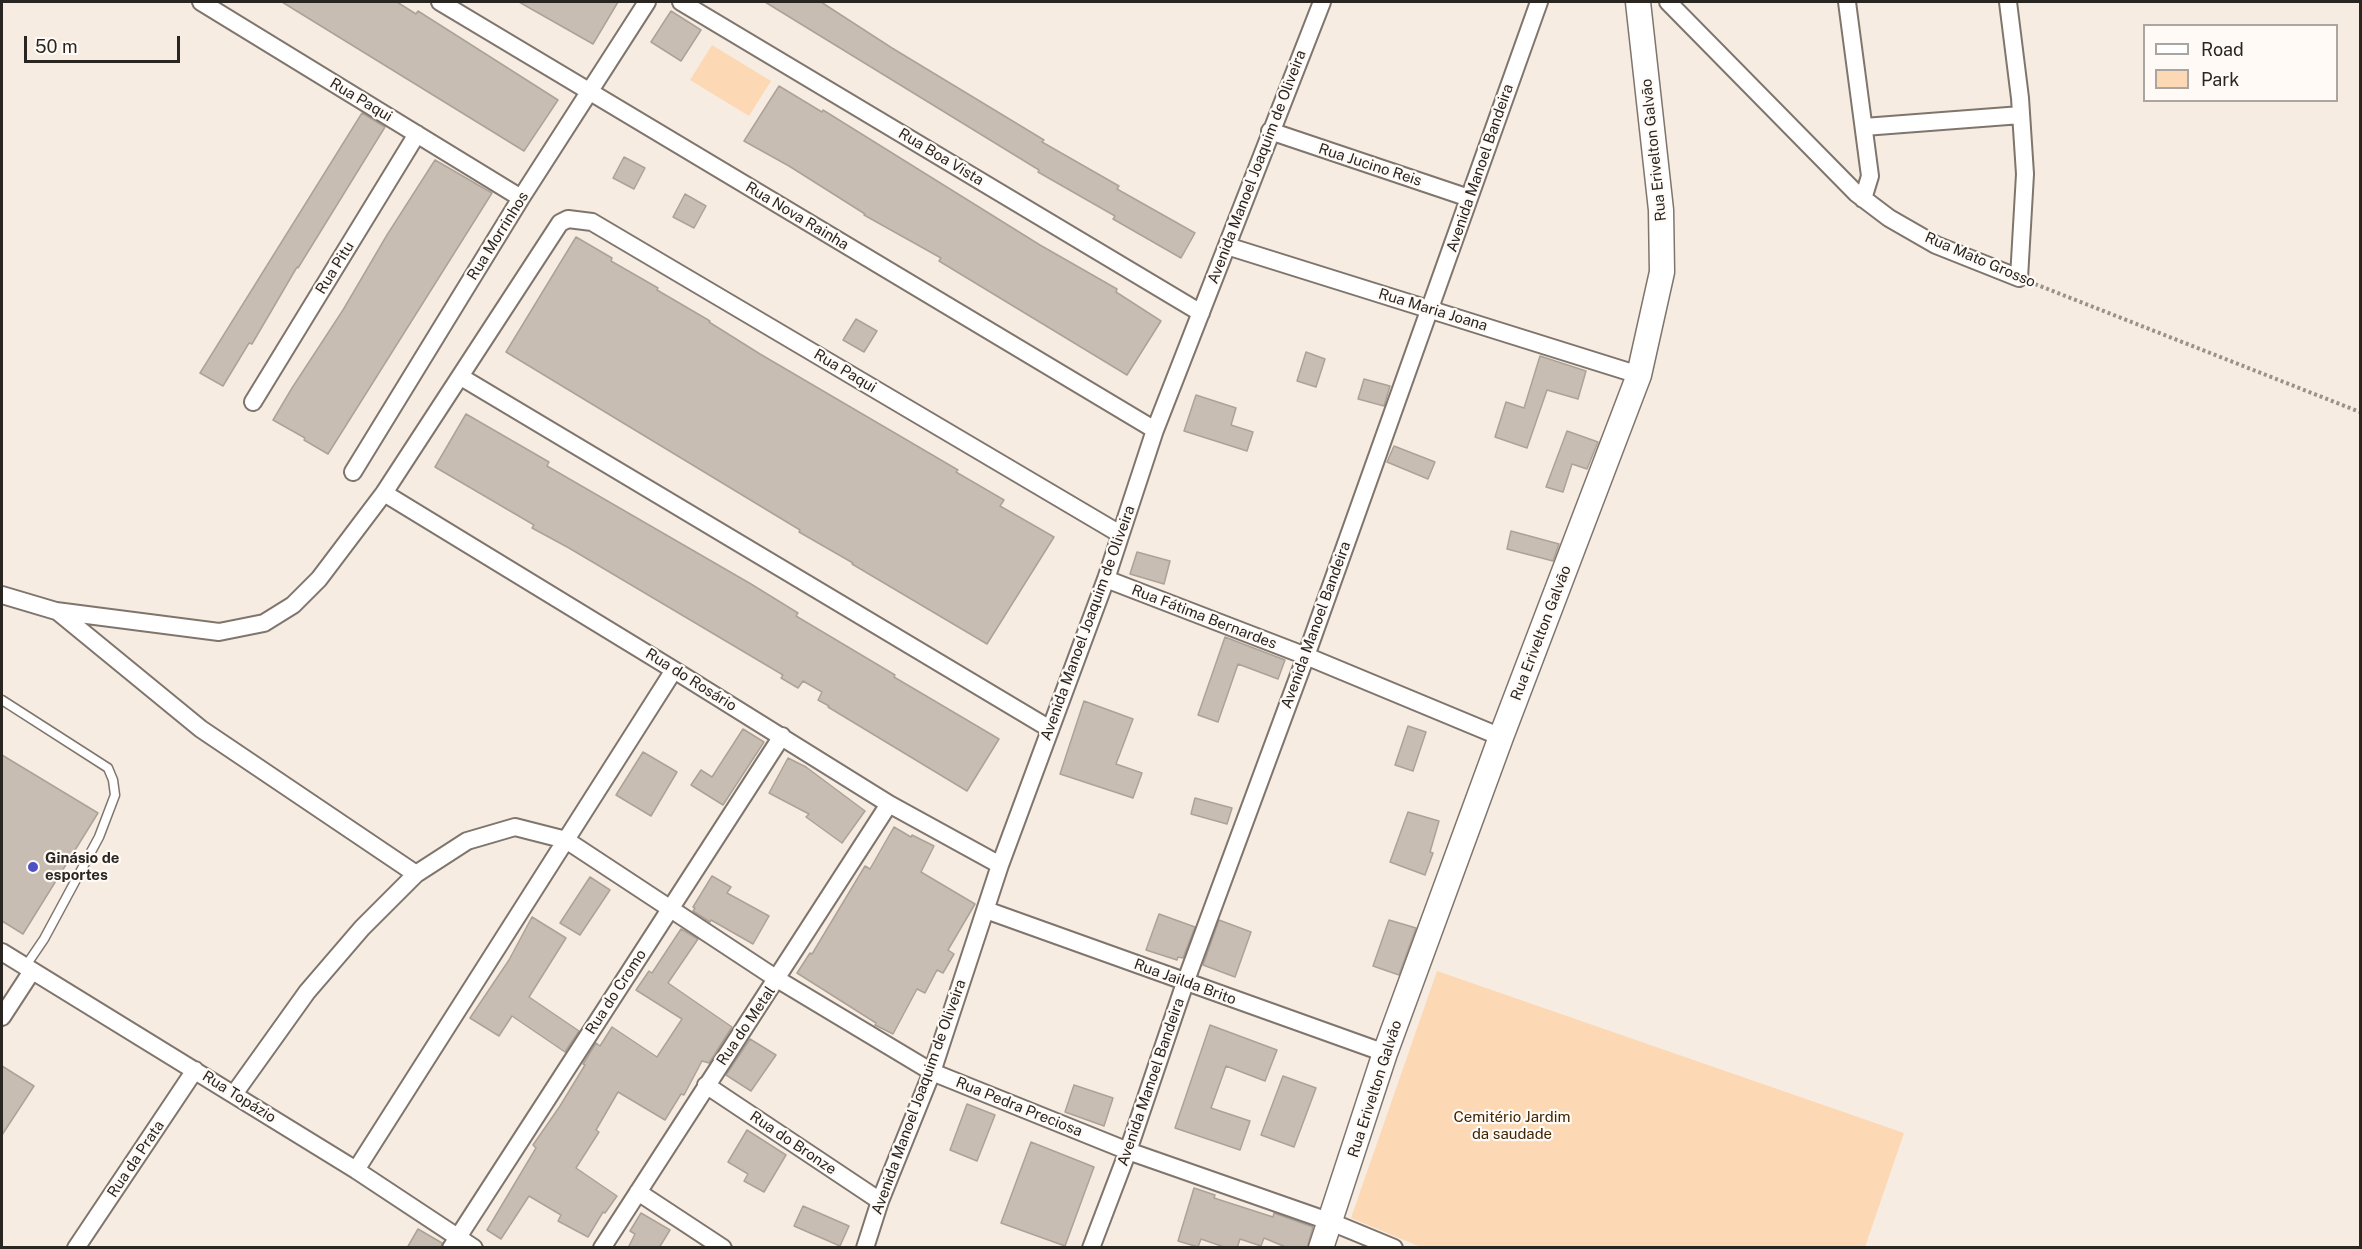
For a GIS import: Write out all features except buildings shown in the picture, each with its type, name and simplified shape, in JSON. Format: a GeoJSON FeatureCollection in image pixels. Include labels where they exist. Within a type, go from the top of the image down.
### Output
{"type":"FeatureCollection","features":[{"type":"Feature","properties":{"kind":"main road","name":"Rua Erivelton Galvão"},"geometry":{"type":"LineString","coordinates":[[1322,1248],[1385,1053],[1501,738],[1639,375],[1662,272],[1661,210],[1638,2]]}},
{"type":"Feature","properties":{"kind":"street","name":"Rua Paqui"},"geometry":{"type":"LineString","coordinates":[[201,2],[522,198]]}},
{"type":"Feature","properties":{"kind":"street","name":"Rua Nova Rainha"},"geometry":{"type":"LineString","coordinates":[[440,2],[1155,430]]}},
{"type":"Feature","properties":{"kind":"street","name":"Rua Morrinhos"},"geometry":{"type":"LineString","coordinates":[[353,472],[522,198],[647,2]]}},
{"type":"Feature","properties":{"kind":"street","name":"Rua Boa Vista"},"geometry":{"type":"LineString","coordinates":[[681,2],[1201,314]]}},
{"type":"Feature","properties":{"kind":"street","name":"Avenida Manoel Joaquim de Oliveira"},"geometry":{"type":"LineString","coordinates":[[865,1248],[880,1201],[932,1072],[1000,865],[1106,579],[1155,430],[1322,2]]}},
{"type":"Feature","properties":{"kind":"street","name":"Avenida Manoel Bandeira"},"geometry":{"type":"LineString","coordinates":[[1090,1248],[1128,1150],[1185,983],[1306,656],[1539,2]]}},
{"type":"Feature","properties":{"kind":"street","name":"Rua Mato Grosso"},"geometry":{"type":"LineString","coordinates":[[1668,2],[1863,199],[1889,218],[1936,245],[2019,278]]}},
{"type":"Feature","properties":{"kind":"street"},"geometry":{"type":"LineString","coordinates":[[1847,2],[1870,176],[1863,199]]}},
{"type":"Feature","properties":{"kind":"street"},"geometry":{"type":"LineString","coordinates":[[2008,2],[2021,115],[2025,174],[2019,278]]}},
{"type":"Feature","properties":{"kind":"street"},"geometry":{"type":"LineString","coordinates":[[1864,127],[2021,115]]}},
{"type":"Feature","properties":{"kind":"street","name":"Rua Jucino Reis"},"geometry":{"type":"LineString","coordinates":[[1270,131],[1469,198]]}},
{"type":"Feature","properties":{"kind":"street","name":"Rua Pitu"},"geometry":{"type":"LineString","coordinates":[[253,402],[417,134]]}},
{"type":"Feature","properties":{"kind":"street","name":"Rua Paqui"},"geometry":{"type":"LineString","coordinates":[[461,376],[560,223],[568,219],[592,222],[1120,534]]}},
{"type":"Feature","properties":{"kind":"street","name":"Rua Maria Joana"},"geometry":{"type":"LineString","coordinates":[[1227,246],[1639,375]]}},
{"type":"Feature","properties":{"kind":"street"},"geometry":{"type":"LineString","coordinates":[[2,595],[56,611],[219,632],[264,623],[293,605],[320,579],[384,493],[461,376],[1050,729]]}},
{"type":"Feature","properties":{"kind":"street","name":"Rua do Rosário"},"geometry":{"type":"LineString","coordinates":[[384,493],[889,804],[1000,865]]}},
{"type":"Feature","properties":{"kind":"street","name":"Rua Fátima Bernardes"},"geometry":{"type":"LineString","coordinates":[[1106,579],[1306,656],[1501,738]]}},
{"type":"Feature","properties":{"kind":"street"},"geometry":{"type":"LineString","coordinates":[[56,611],[201,729],[416,874],[362,928],[307,992],[234,1094]]}},
{"type":"Feature","properties":{"kind":"street"},"geometry":{"type":"LineString","coordinates":[[356,1170],[674,670]]}},
{"type":"Feature","properties":{"kind":"street","name":"Rua do Cromo"},"geometry":{"type":"LineString","coordinates":[[454,1242],[782,736]]}},
{"type":"Feature","properties":{"kind":"street","name":"Rua do Metal"},"geometry":{"type":"LineString","coordinates":[[602,1248],[889,804]]}},
{"type":"Feature","properties":{"kind":"street","name":"Rua Pedra Preciosa"},"geometry":{"type":"LineString","coordinates":[[416,874],[466,841],[515,828],[566,840],[777,979],[932,1072],[1128,1150],[1331,1222],[1394,1248]]}},
{"type":"Feature","properties":{"kind":"street","name":"Rua Jailda Brito"},"geometry":{"type":"LineString","coordinates":[[986,910],[1385,1053]]}},
{"type":"Feature","properties":{"kind":"street","name":"Rua Topázio"},"geometry":{"type":"LineString","coordinates":[[2,952],[356,1170],[454,1242],[474,1248]]}},
{"type":"Feature","properties":{"kind":"street"},"geometry":{"type":"LineString","coordinates":[[2,1017],[28,969]]}},
{"type":"Feature","properties":{"kind":"street","name":"Rua da Prata"},"geometry":{"type":"LineString","coordinates":[[76,1248],[195,1070]]}},
{"type":"Feature","properties":{"kind":"street","name":"Rua do Bronze"},"geometry":{"type":"LineString","coordinates":[[706,1085],[880,1201]]}},
{"type":"Feature","properties":{"kind":"street"},"geometry":{"type":"LineString","coordinates":[[638,1192],[723,1248]]}},
{"type":"Feature","properties":{"kind":"lane"},"geometry":{"type":"LineString","coordinates":[[2,700],[108,768],[116,795],[99,837],[28,969]]}},
{"type":"Feature","properties":{"kind":"path","name":"Rua Mato Grosso"},"geometry":{"type":"LineString","coordinates":[[2019,278],[2361,412]]}},
{"type":"Feature","properties":{"kind":"green space"},"geometry":{"type":"Polygon","coordinates":[[[712,45],[771,81],[749,116],[690,80],[712,45]]]}},
{"type":"Feature","properties":{"kind":"green space","name":"Cemitério Jardim da saudade"},"geometry":{"type":"Polygon","coordinates":[[[1437,971],[1904,1133],[1865,1247],[1421,1247],[1351,1218],[1437,971]]]}},
{"type":"Feature","properties":{"kind":"place","name":"Ginásio de esportes"},"geometry":{"type":"Point","coordinates":[33,867]}}]}
